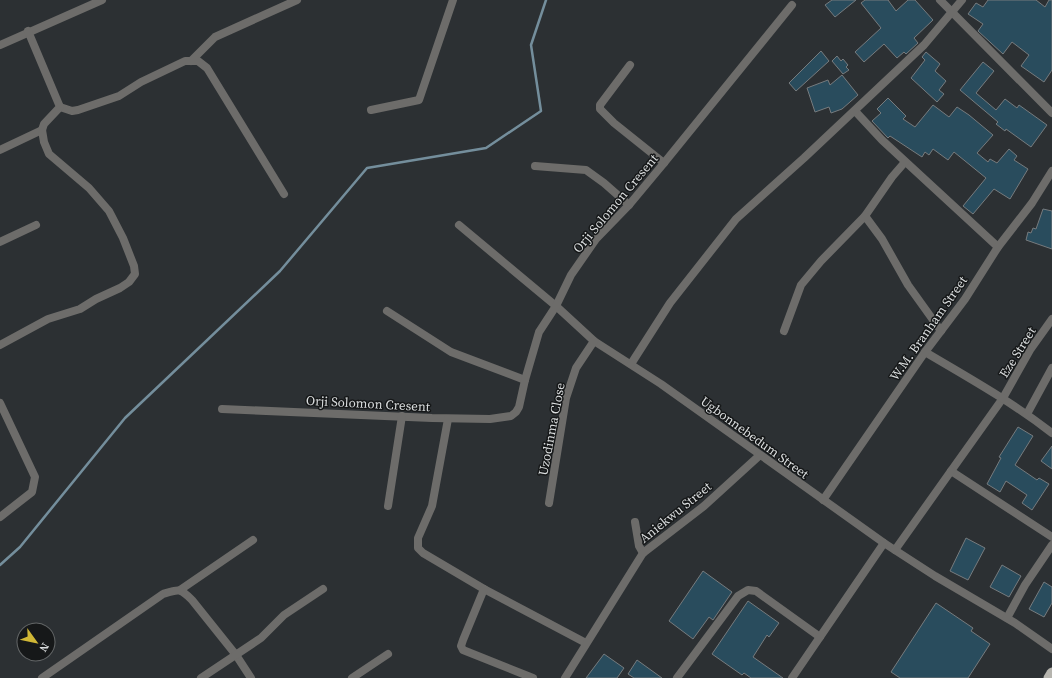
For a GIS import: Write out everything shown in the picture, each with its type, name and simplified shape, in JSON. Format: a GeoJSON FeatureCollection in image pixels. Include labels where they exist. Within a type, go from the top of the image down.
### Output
{"type":"FeatureCollection","features":[{"type":"Feature","properties":{"kind":"highway"},"geometry":{"type":"LineString","coordinates":[[1049,678],[1052,673]]}},
{"type":"Feature","properties":{"kind":"street"},"geometry":{"type":"LineString","coordinates":[[0,45],[28,31],[102,0]]}},
{"type":"Feature","properties":{"kind":"street"},"geometry":{"type":"LineString","coordinates":[[191,61],[215,37],[297,0]]}},
{"type":"Feature","properties":{"kind":"street"},"geometry":{"type":"LineString","coordinates":[[940,0],[1052,113]]}},
{"type":"Feature","properties":{"kind":"street"},"geometry":{"type":"LineString","coordinates":[[631,364],[670,303],[736,219],[855,111],[924,45],[962,0]]}},
{"type":"Feature","properties":{"kind":"street"},"geometry":{"type":"LineString","coordinates":[[372,110],[419,100],[455,1]]}},
{"type":"Feature","properties":{"kind":"street","name":"Orji Solomon Cresent"},"geometry":{"type":"LineString","coordinates":[[222,409],[448,419],[490,420],[511,416],[519,407],[539,332],[556,306],[571,276],[596,239],[629,205],[792,5]]}},
{"type":"Feature","properties":{"kind":"street"},"geometry":{"type":"LineString","coordinates":[[28,31],[60,107],[72,111],[118,96],[141,82],[185,61],[198,61],[207,68],[284,194]]}},
{"type":"Feature","properties":{"kind":"street"},"geometry":{"type":"LineString","coordinates":[[630,65],[600,105],[600,109],[614,123],[664,163]]}},
{"type":"Feature","properties":{"kind":"street"},"geometry":{"type":"LineString","coordinates":[[0,345],[48,319],[80,309],[129,282],[135,274],[131,259],[109,211],[89,188],[49,154],[44,142],[42,130],[47,118],[60,107]]}},
{"type":"Feature","properties":{"kind":"street"},"geometry":{"type":"LineString","coordinates":[[855,111],[905,162],[998,247]]}},
{"type":"Feature","properties":{"kind":"street"},"geometry":{"type":"LineString","coordinates":[[0,150],[42,130]]}},
{"type":"Feature","properties":{"kind":"street"},"geometry":{"type":"LineString","coordinates":[[784,331],[802,285],[821,261],[865,216],[892,177],[905,162]]}},
{"type":"Feature","properties":{"kind":"street"},"geometry":{"type":"LineString","coordinates":[[534,166],[586,170],[604,183],[629,205]]}},
{"type":"Feature","properties":{"kind":"street","name":"W.M. Branham Street"},"geometry":{"type":"LineString","coordinates":[[823,500],[925,352],[965,299],[998,247],[1032,203],[1052,171]]}},
{"type":"Feature","properties":{"kind":"street"},"geometry":{"type":"LineString","coordinates":[[865,216],[882,239],[908,285],[941,331]]}},
{"type":"Feature","properties":{"kind":"street"},"geometry":{"type":"LineString","coordinates":[[0,242],[36,225]]}},
{"type":"Feature","properties":{"kind":"street","name":"Ugbonnebedum Street"},"geometry":{"type":"LineString","coordinates":[[459,225],[556,306],[594,341],[631,364],[895,550],[935,576],[1007,618],[1052,649]]}},
{"type":"Feature","properties":{"kind":"street"},"geometry":{"type":"LineString","coordinates":[[387,311],[451,352],[525,380]]}},
{"type":"Feature","properties":{"kind":"street","name":"Eze Street"},"geometry":{"type":"LineString","coordinates":[[895,550],[1003,398],[1030,350],[1052,319]]}},
{"type":"Feature","properties":{"kind":"street","name":"Uzodinma Close"},"geometry":{"type":"LineString","coordinates":[[548,502],[566,398],[576,368],[594,341]]}},
{"type":"Feature","properties":{"kind":"street"},"geometry":{"type":"LineString","coordinates":[[925,352],[1003,398],[1052,433]]}},
{"type":"Feature","properties":{"kind":"street"},"geometry":{"type":"LineString","coordinates":[[1027,414],[1052,368]]}},
{"type":"Feature","properties":{"kind":"street"},"geometry":{"type":"LineString","coordinates":[[0,403],[35,477],[32,492],[0,516]]}},
{"type":"Feature","properties":{"kind":"street"},"geometry":{"type":"LineString","coordinates":[[388,506],[402,416]]}},
{"type":"Feature","properties":{"kind":"street"},"geometry":{"type":"LineString","coordinates":[[448,419],[432,506],[417,545],[423,553],[484,590],[586,643]]}},
{"type":"Feature","properties":{"kind":"street","name":"Aniekwu Street"},"geometry":{"type":"LineString","coordinates":[[565,678],[643,553],[704,506],[760,456]]}},
{"type":"Feature","properties":{"kind":"street"},"geometry":{"type":"LineString","coordinates":[[951,471],[1052,537]]}},
{"type":"Feature","properties":{"kind":"street"},"geometry":{"type":"LineString","coordinates":[[635,522],[639,546],[643,553]]}},
{"type":"Feature","properties":{"kind":"street"},"geometry":{"type":"LineString","coordinates":[[42,678],[163,594],[180,590],[253,540]]}},
{"type":"Feature","properties":{"kind":"street"},"geometry":{"type":"LineString","coordinates":[[792,678],[884,542]]}},
{"type":"Feature","properties":{"kind":"street"},"geometry":{"type":"LineString","coordinates":[[1007,618],[1025,585],[1052,545]]}},
{"type":"Feature","properties":{"kind":"street"},"geometry":{"type":"LineString","coordinates":[[201,678],[261,638],[284,615],[323,589]]}},
{"type":"Feature","properties":{"kind":"street"},"geometry":{"type":"LineString","coordinates":[[180,590],[192,600],[236,655],[251,678]]}},
{"type":"Feature","properties":{"kind":"street"},"geometry":{"type":"LineString","coordinates":[[484,590],[463,640],[461,646],[463,650],[533,678]]}},
{"type":"Feature","properties":{"kind":"street"},"geometry":{"type":"LineString","coordinates":[[677,678],[738,596],[748,590],[756,591],[820,637]]}},
{"type":"Feature","properties":{"kind":"street"},"geometry":{"type":"LineString","coordinates":[[352,678],[388,654]]}},
{"type":"Feature","properties":{"kind":"building"},"geometry":{"type":"Polygon","coordinates":[[[832,0],[856,0],[835,17],[825,5],[832,0]]]}},
{"type":"Feature","properties":{"kind":"building"},"geometry":{"type":"Polygon","coordinates":[[[865,0],[888,0],[896,11],[908,0],[915,0],[933,20],[914,38],[918,43],[906,54],[904,52],[897,58],[884,44],[864,62],[855,52],[881,28],[861,3],[865,0]]]}},
{"type":"Feature","properties":{"kind":"building"},"geometry":{"type":"Polygon","coordinates":[[[988,0],[1036,0],[1045,7],[1049,0],[1052,0],[1052,70],[1044,82],[1021,66],[1029,55],[1012,42],[1003,54],[978,31],[983,24],[968,14],[976,3],[983,7],[988,0]]]}},
{"type":"Feature","properties":{"kind":"building"},"geometry":{"type":"Polygon","coordinates":[[[821,51],[829,61],[796,91],[789,83],[821,51]]]}},
{"type":"Feature","properties":{"kind":"building"},"geometry":{"type":"Polygon","coordinates":[[[926,52],[940,64],[935,71],[946,81],[939,90],[944,94],[937,102],[911,78],[925,60],[922,57],[926,52]]]}},
{"type":"Feature","properties":{"kind":"building"},"geometry":{"type":"Polygon","coordinates":[[[837,56],[841,61],[843,59],[848,65],[846,67],[849,70],[843,74],[832,61],[837,56]]]}},
{"type":"Feature","properties":{"kind":"building"},"geometry":{"type":"Polygon","coordinates":[[[983,62],[994,71],[976,93],[996,110],[1005,99],[1017,108],[1019,105],[1047,125],[1031,147],[1006,129],[1005,131],[996,124],[998,122],[960,90],[983,62]]]}},
{"type":"Feature","properties":{"kind":"building"},"geometry":{"type":"Polygon","coordinates":[[[842,75],[858,95],[842,109],[831,113],[829,107],[815,112],[807,88],[828,80],[830,85],[842,75]]]}},
{"type":"Feature","properties":{"kind":"building"},"geometry":{"type":"Polygon","coordinates":[[[888,98],[906,116],[903,119],[915,127],[933,105],[949,117],[957,107],[969,115],[993,135],[977,153],[988,162],[990,159],[997,163],[1009,149],[1017,156],[1014,160],[1028,169],[1010,199],[994,189],[973,214],[963,206],[986,178],[954,152],[948,160],[933,149],[929,155],[925,152],[922,157],[890,136],[888,138],[872,121],[881,113],[877,109],[888,98]]]}},
{"type":"Feature","properties":{"kind":"building"},"geometry":{"type":"Polygon","coordinates":[[[1043,209],[1052,211],[1052,249],[1026,240],[1028,232],[1031,233],[1033,228],[1036,229],[1043,209]]]}},
{"type":"Feature","properties":{"kind":"building"},"geometry":{"type":"Polygon","coordinates":[[[1018,427],[1033,436],[1015,465],[1037,480],[1039,478],[1049,484],[1032,510],[1022,503],[1027,495],[1006,481],[1000,492],[987,484],[1001,458],[999,457],[1018,427]]]}},
{"type":"Feature","properties":{"kind":"building"},"geometry":{"type":"Polygon","coordinates":[[[1052,446],[1052,469],[1041,461],[1052,446]]]}},
{"type":"Feature","properties":{"kind":"building"},"geometry":{"type":"Polygon","coordinates":[[[966,538],[985,548],[968,580],[950,571],[966,538]]]}},
{"type":"Feature","properties":{"kind":"building"},"geometry":{"type":"Polygon","coordinates":[[[1002,565],[1021,576],[1009,597],[990,587],[1002,565]]]}},
{"type":"Feature","properties":{"kind":"building"},"geometry":{"type":"Polygon","coordinates":[[[703,571],[732,592],[713,620],[709,617],[693,639],[669,621],[703,571]]]}},
{"type":"Feature","properties":{"kind":"building"},"geometry":{"type":"Polygon","coordinates":[[[1044,582],[1052,587],[1052,603],[1044,617],[1029,609],[1044,582]]]}},
{"type":"Feature","properties":{"kind":"building"},"geometry":{"type":"Polygon","coordinates":[[[748,601],[779,623],[769,637],[767,635],[753,657],[783,678],[751,678],[744,673],[742,675],[712,654],[748,601]]]}},
{"type":"Feature","properties":{"kind":"building"},"geometry":{"type":"Polygon","coordinates":[[[936,603],[973,628],[971,631],[990,644],[968,678],[900,678],[891,672],[936,603]]]}},
{"type":"Feature","properties":{"kind":"building"},"geometry":{"type":"Polygon","coordinates":[[[604,654],[624,668],[617,678],[586,678],[604,654]]]}},
{"type":"Feature","properties":{"kind":"building"},"geometry":{"type":"Polygon","coordinates":[[[637,660],[662,678],[634,678],[628,674],[637,660]]]}},
{"type":"Feature","properties":{"kind":"waterway"},"geometry":{"type":"LineString","coordinates":[[0,565],[20,547],[125,418],[280,271],[367,168],[486,148],[541,111],[531,45],[546,0]]}}]}
